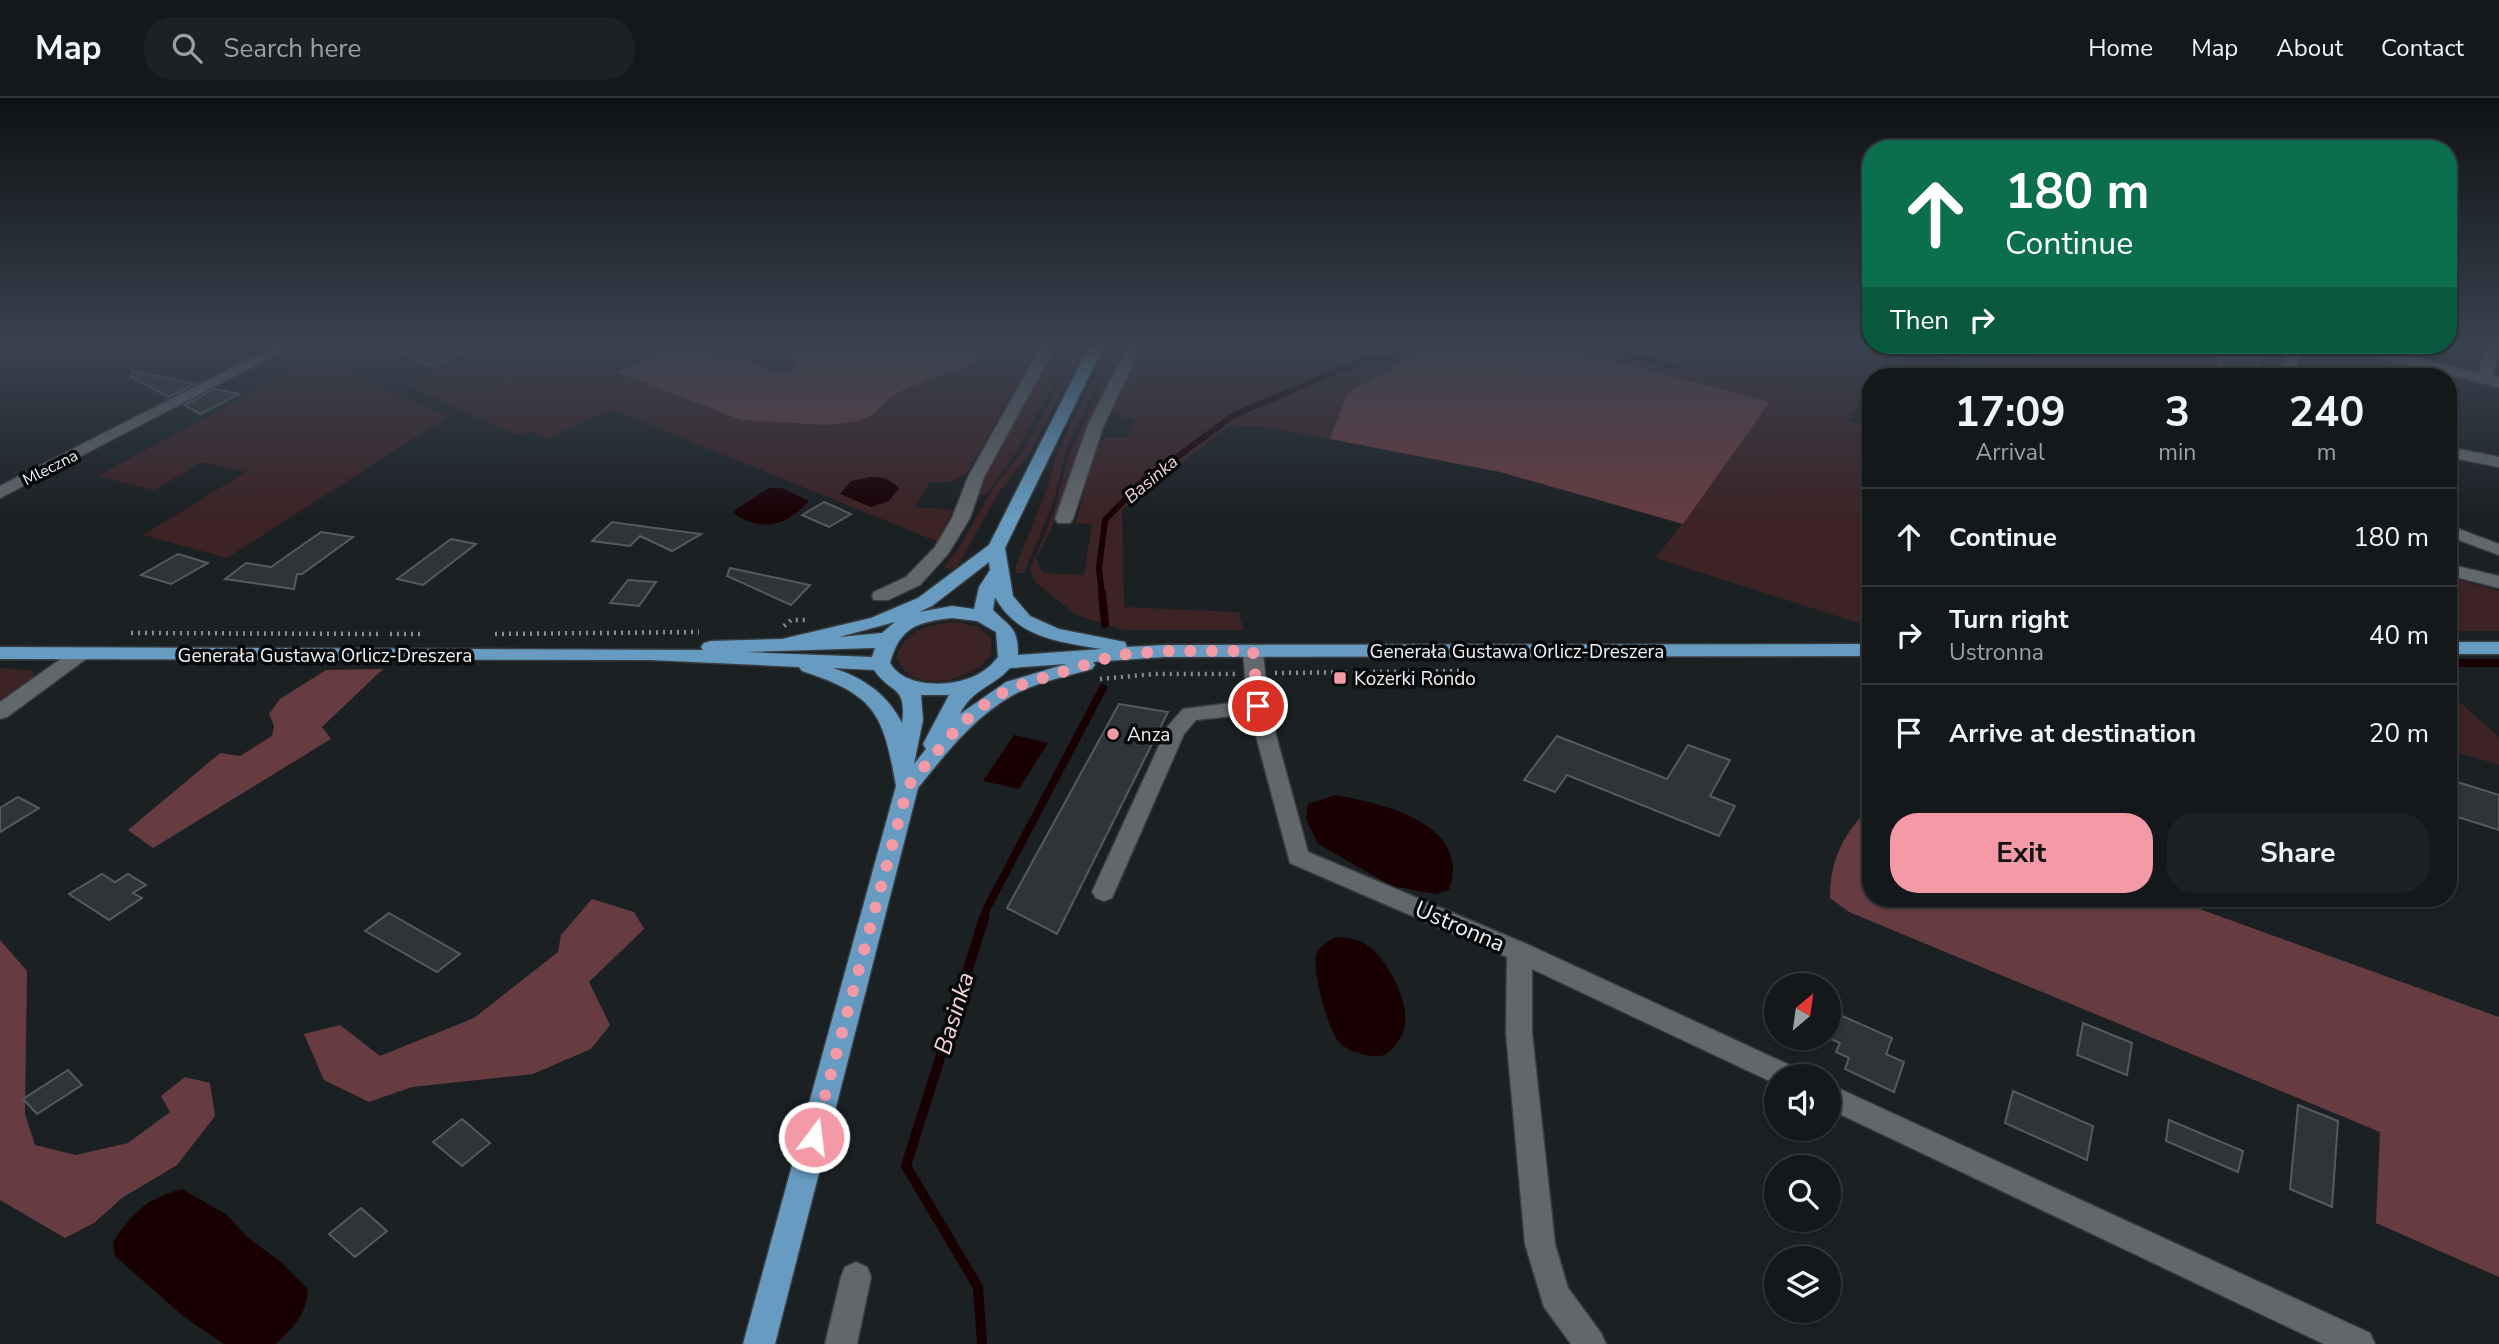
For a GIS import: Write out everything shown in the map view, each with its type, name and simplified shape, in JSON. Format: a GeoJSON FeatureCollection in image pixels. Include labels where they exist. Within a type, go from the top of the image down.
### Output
{"type":"FeatureCollection","features":[{"type":"Feature","properties":{"kind":"main road"},"geometry":{"type":"LineString","coordinates":[[785,651],[902,613],[925,601],[996,548],[1068,403]]}},
{"type":"Feature","properties":{"kind":"main road"},"geometry":{"type":"LineString","coordinates":[[996,548],[1002,568],[1003,594],[1015,614],[1043,631],[1118,651]]}},
{"type":"Feature","properties":{"kind":"main road"},"geometry":{"type":"LineString","coordinates":[[937,614],[963,590],[974,564]]}},
{"type":"Feature","properties":{"kind":"main road"},"geometry":{"type":"LineString","coordinates":[[911,774],[960,695],[993,673],[1004,662],[1010,647],[1000,627],[984,611],[988,587],[1002,568]]}},
{"type":"Feature","properties":{"kind":"main road"},"geometry":{"type":"LineString","coordinates":[[976,683],[940,691],[906,687],[894,681],[881,664],[881,651],[888,638],[901,627],[937,614],[967,613],[1000,627]]}},
{"type":"Feature","properties":{"kind":"main road","name":"Generała Gustawa Orlicz-Dreszera"},"geometry":{"type":"LineString","coordinates":[[1000,627],[1059,643],[1118,651]]}},
{"type":"Feature","properties":{"kind":"main road","name":"Generała Gustawa Orlicz-Dreszera"},"geometry":{"type":"LineString","coordinates":[[0,653],[650,654],[785,651],[888,638]]}},
{"type":"Feature","properties":{"kind":"main road"},"geometry":{"type":"LineString","coordinates":[[2457,648],[2499,648]]}},
{"type":"Feature","properties":{"kind":"main road","name":"Generała Gustawa Orlicz-Dreszera"},"geometry":{"type":"LineString","coordinates":[[1004,662],[1118,651],[1164,651],[1254,662],[1862,650]]}},
{"type":"Feature","properties":{"kind":"main road"},"geometry":{"type":"LineString","coordinates":[[785,651],[870,692],[884,708],[911,774]]}},
{"type":"Feature","properties":{"kind":"main road","name":"Generała Gustawa Orlicz-Dreszera"},"geometry":{"type":"LineString","coordinates":[[785,651],[881,664]]}},
{"type":"Feature","properties":{"kind":"main road"},"geometry":{"type":"LineString","coordinates":[[911,774],[958,727],[989,701],[1011,688],[1118,651]]}},
{"type":"Feature","properties":{"kind":"main road"},"geometry":{"type":"LineString","coordinates":[[759,1344],[911,774],[915,706],[913,696],[906,687]]}},
{"type":"Feature","properties":{"kind":"street","name":"Mleczna"},"geometry":{"type":"LineString","coordinates":[[0,493],[174,403]]}},
{"type":"Feature","properties":{"kind":"street"},"geometry":{"type":"LineString","coordinates":[[881,596],[913,582],[942,550],[961,519],[976,477],[1017,403]]}},
{"type":"Feature","properties":{"kind":"street"},"geometry":{"type":"LineString","coordinates":[[1064,519],[1095,427],[1107,403]]}},
{"type":"Feature","properties":{"kind":"street"},"geometry":{"type":"LineString","coordinates":[[2457,454],[2499,462]]}},
{"type":"Feature","properties":{"kind":"street"},"geometry":{"type":"LineString","coordinates":[[2457,534],[2499,550]]}},
{"type":"Feature","properties":{"kind":"street"},"geometry":{"type":"LineString","coordinates":[[2457,571],[2499,582]]}},
{"type":"Feature","properties":{"kind":"street"},"geometry":{"type":"LineString","coordinates":[[0,712],[79,655]]}},
{"type":"Feature","properties":{"kind":"street","name":"Ustronna"},"geometry":{"type":"LineString","coordinates":[[1254,662],[1258,706],[1297,857],[1520,952],[1519,1033],[1540,1244],[1555,1296],[1590,1344]]}},
{"type":"Feature","properties":{"kind":"street"},"geometry":{"type":"LineString","coordinates":[[1104,892],[1175,731],[1191,714],[1258,706]]}},
{"type":"Feature","properties":{"kind":"street"},"geometry":{"type":"LineString","coordinates":[[1520,952],[1764,1066]]}},
{"type":"Feature","properties":{"kind":"street"},"geometry":{"type":"LineString","coordinates":[[1841,1102],[2359,1344]]}},
{"type":"Feature","properties":{"kind":"street"},"geometry":{"type":"LineString","coordinates":[[841,1344],[856,1277]]}},
{"type":"Feature","properties":{"kind":"path"},"geometry":{"type":"LineString","coordinates":[[774,627],[805,626]]}},
{"type":"Feature","properties":{"kind":"path"},"geometry":{"type":"LineString","coordinates":[[493,635],[707,631]]}},
{"type":"Feature","properties":{"kind":"path"},"geometry":{"type":"LineString","coordinates":[[352,632],[425,635]]}},
{"type":"Feature","properties":{"kind":"path"},"geometry":{"type":"LineString","coordinates":[[1096,679],[1254,662],[1469,671]]}},
{"type":"Feature","properties":{"kind":"shaded area"},"geometry":{"type":"Polygon","coordinates":[[[232,403],[417,403],[447,417],[227,558],[143,535],[246,472],[202,462],[154,490],[98,476],[232,403]]]}},
{"type":"Feature","properties":{"kind":"shaded area"},"geometry":{"type":"Polygon","coordinates":[[[446,403],[698,403],[741,420],[826,425],[860,421],[872,415],[884,403],[1007,403],[966,474],[949,482],[930,482],[915,507],[953,510],[938,542],[611,409],[548,439],[532,432],[514,434],[446,403]]]}},
{"type":"Feature","properties":{"kind":"shaded area"},"geometry":{"type":"Polygon","coordinates":[[[697,403],[884,403],[872,415],[860,421],[826,425],[741,420],[697,403]]]}},
{"type":"Feature","properties":{"kind":"shaded area"},"geometry":{"type":"Polygon","coordinates":[[[1025,403],[1044,403],[1017,451],[986,495],[977,494],[983,478],[1025,403]]]}},
{"type":"Feature","properties":{"kind":"shaded area"},"geometry":{"type":"Polygon","coordinates":[[[1049,403],[1055,403],[1030,453],[999,492],[955,571],[944,567],[958,549],[994,487],[1024,449],[1049,403]]]}},
{"type":"Feature","properties":{"kind":"shaded area"},"geometry":{"type":"Polygon","coordinates":[[[1081,403],[1088,403],[1066,450],[1053,504],[1024,573],[1016,573],[1016,566],[1048,487],[1056,456],[1081,403]]]}},
{"type":"Feature","properties":{"kind":"shaded area"},"geometry":{"type":"Polygon","coordinates":[[[1093,403],[1103,403],[1080,451],[1054,523],[1036,559],[1043,573],[1084,575],[1092,524],[1076,523],[1098,442],[1110,437],[1127,438],[1136,419],[1123,417],[1113,410],[1113,403],[1343,403],[1330,439],[1268,427],[1230,425],[1122,510],[1124,607],[1239,612],[1243,630],[1123,630],[1076,615],[1035,582],[1030,569],[1054,511],[1069,454],[1093,403]]]}},
{"type":"Feature","properties":{"kind":"shaded area"},"geometry":{"type":"Polygon","coordinates":[[[1343,403],[1769,403],[1683,524],[1500,472],[1330,439],[1343,403]]]}},
{"type":"Feature","properties":{"kind":"shaded area"},"geometry":{"type":"Polygon","coordinates":[[[1768,403],[1859,403],[1848,421],[1862,425],[1862,624],[1655,558],[1768,403]]]}},
{"type":"Feature","properties":{"kind":"shaded area"},"geometry":{"type":"Polygon","coordinates":[[[871,477],[886,479],[899,488],[889,501],[871,507],[840,494],[851,481],[871,477]]]}},
{"type":"Feature","properties":{"kind":"shaded area"},"geometry":{"type":"Polygon","coordinates":[[[769,488],[782,488],[809,501],[792,516],[774,524],[754,523],[734,514],[735,510],[769,488]]]}},
{"type":"Feature","properties":{"kind":"shaded area"},"geometry":{"type":"Polygon","coordinates":[[[2457,579],[2499,591],[2499,631],[2457,631],[2457,579]]]}},
{"type":"Feature","properties":{"kind":"shaded area"},"geometry":{"type":"Polygon","coordinates":[[[957,622],[978,627],[991,638],[992,653],[984,663],[957,678],[942,681],[913,677],[903,669],[897,656],[906,639],[929,626],[957,622]]]}},
{"type":"Feature","properties":{"kind":"shaded area"},"geometry":{"type":"Polygon","coordinates":[[[0,668],[34,671],[33,679],[0,703],[0,668]]]}},
{"type":"Feature","properties":{"kind":"shaded area"},"geometry":{"type":"Polygon","coordinates":[[[383,669],[322,727],[331,739],[153,848],[128,830],[220,753],[240,756],[272,736],[274,726],[269,714],[280,699],[326,670],[383,669]]]}},
{"type":"Feature","properties":{"kind":"shaded area"},"geometry":{"type":"Polygon","coordinates":[[[2457,700],[2499,737],[2499,765],[2457,753],[2457,700]]]}},
{"type":"Feature","properties":{"kind":"shaded area"},"geometry":{"type":"Polygon","coordinates":[[[1014,735],[1048,743],[1019,789],[983,781],[1014,735]]]}},
{"type":"Feature","properties":{"kind":"shaded area"},"geometry":{"type":"Polygon","coordinates":[[[1336,795],[1399,812],[1436,833],[1448,849],[1453,867],[1449,890],[1436,894],[1392,886],[1318,844],[1306,819],[1308,804],[1336,795]]]}},
{"type":"Feature","properties":{"kind":"shaded area"},"geometry":{"type":"Polygon","coordinates":[[[1862,816],[1862,907],[2194,907],[2499,1017],[2499,1277],[2376,1223],[2380,1132],[1849,912],[1830,898],[1836,859],[1853,826],[1862,816]]]}},
{"type":"Feature","properties":{"kind":"shaded area"},"geometry":{"type":"Polygon","coordinates":[[[592,899],[634,912],[644,929],[589,982],[610,1025],[591,1049],[533,1074],[412,1087],[369,1102],[324,1080],[304,1034],[340,1025],[380,1056],[474,1018],[558,952],[561,935],[592,899]]]}},
{"type":"Feature","properties":{"kind":"shaded area"},"geometry":{"type":"Polygon","coordinates":[[[1336,937],[1356,940],[1371,948],[1389,970],[1402,997],[1405,1024],[1402,1035],[1384,1055],[1367,1055],[1348,1049],[1339,1042],[1330,1026],[1315,963],[1319,949],[1336,937]]]}},
{"type":"Feature","properties":{"kind":"shaded area"},"geometry":{"type":"Polygon","coordinates":[[[0,940],[27,971],[25,1114],[35,1145],[76,1155],[128,1143],[170,1112],[161,1096],[185,1077],[210,1083],[215,1116],[177,1165],[122,1198],[94,1223],[65,1238],[0,1200],[0,940]]]}},
{"type":"Feature","properties":{"kind":"shaded area"},"geometry":{"type":"Polygon","coordinates":[[[182,1189],[227,1215],[247,1237],[281,1262],[308,1289],[305,1306],[298,1320],[276,1344],[224,1344],[183,1316],[115,1256],[113,1242],[135,1214],[159,1197],[182,1189]]]}},
{"type":"Feature","properties":{"kind":"building"},"geometry":{"type":"Polygon","coordinates":[[[188,403],[222,403],[201,414],[184,405],[188,403]]]}},
{"type":"Feature","properties":{"kind":"building"},"geometry":{"type":"Polygon","coordinates":[[[824,502],[851,514],[829,527],[802,515],[824,502]]]}},
{"type":"Feature","properties":{"kind":"building"},"geometry":{"type":"Polygon","coordinates":[[[612,522],[701,534],[672,551],[640,536],[630,546],[592,541],[612,522]]]}},
{"type":"Feature","properties":{"kind":"building"},"geometry":{"type":"Polygon","coordinates":[[[321,532],[353,537],[302,574],[297,574],[294,589],[225,579],[246,563],[271,567],[321,532]]]}},
{"type":"Feature","properties":{"kind":"building"},"geometry":{"type":"Polygon","coordinates":[[[451,539],[476,544],[423,585],[397,579],[451,539]]]}},
{"type":"Feature","properties":{"kind":"building"},"geometry":{"type":"Polygon","coordinates":[[[178,554],[208,563],[171,584],[141,575],[178,554]]]}},
{"type":"Feature","properties":{"kind":"building"},"geometry":{"type":"Polygon","coordinates":[[[730,568],[810,585],[791,605],[727,576],[730,568]]]}},
{"type":"Feature","properties":{"kind":"building"},"geometry":{"type":"Polygon","coordinates":[[[628,580],[656,582],[639,606],[610,603],[628,580]]]}},
{"type":"Feature","properties":{"kind":"building"},"geometry":{"type":"Polygon","coordinates":[[[1119,704],[1168,712],[1057,934],[1007,908],[1119,704]]]}},
{"type":"Feature","properties":{"kind":"building"},"geometry":{"type":"Polygon","coordinates":[[[1557,736],[1667,779],[1688,745],[1730,760],[1710,796],[1735,806],[1719,836],[1567,775],[1555,792],[1524,780],[1557,736]]]}},
{"type":"Feature","properties":{"kind":"building"},"geometry":{"type":"Polygon","coordinates":[[[2457,782],[2499,795],[2499,830],[2457,817],[2457,782]]]}},
{"type":"Feature","properties":{"kind":"building"},"geometry":{"type":"Polygon","coordinates":[[[18,797],[39,808],[0,832],[0,808],[18,797]]]}},
{"type":"Feature","properties":{"kind":"building"},"geometry":{"type":"Polygon","coordinates":[[[102,874],[115,882],[128,874],[146,885],[133,893],[142,898],[109,920],[69,894],[102,874]]]}},
{"type":"Feature","properties":{"kind":"building"},"geometry":{"type":"Polygon","coordinates":[[[389,913],[460,954],[437,972],[365,931],[389,913]]]}},
{"type":"Feature","properties":{"kind":"building"},"geometry":{"type":"Polygon","coordinates":[[[1841,1015],[1892,1038],[1886,1054],[1904,1062],[1894,1092],[1845,1069],[1849,1058],[1836,1052],[1841,1050],[1841,1015]]]}},
{"type":"Feature","properties":{"kind":"building"},"geometry":{"type":"Polygon","coordinates":[[[2083,1023],[2132,1043],[2127,1075],[2077,1055],[2083,1023]]]}},
{"type":"Feature","properties":{"kind":"building"},"geometry":{"type":"Polygon","coordinates":[[[68,1070],[82,1085],[37,1114],[23,1099],[68,1070]]]}},
{"type":"Feature","properties":{"kind":"building"},"geometry":{"type":"Polygon","coordinates":[[[2013,1091],[2093,1126],[2087,1160],[2005,1123],[2013,1091]]]}},
{"type":"Feature","properties":{"kind":"building"},"geometry":{"type":"Polygon","coordinates":[[[2298,1105],[2338,1121],[2332,1207],[2290,1189],[2298,1105]]]}},
{"type":"Feature","properties":{"kind":"building"},"geometry":{"type":"Polygon","coordinates":[[[462,1119],[490,1143],[462,1166],[433,1142],[462,1119]]]}},
{"type":"Feature","properties":{"kind":"building"},"geometry":{"type":"Polygon","coordinates":[[[2169,1120],[2243,1151],[2238,1172],[2166,1141],[2169,1120]]]}},
{"type":"Feature","properties":{"kind":"building"},"geometry":{"type":"Polygon","coordinates":[[[361,1208],[387,1231],[355,1257],[329,1234],[361,1208]]]}},
{"type":"Feature","properties":{"kind":"waterway","name":"Basinka"},"geometry":{"type":"LineString","coordinates":[[1102,595],[1099,568],[1105,520],[1140,484],[1234,415],[1262,403]]}},
{"type":"Feature","properties":{"kind":"waterway","name":"Basinka"},"geometry":{"type":"LineString","coordinates":[[1102,593],[1105,624]]}},
{"type":"Feature","properties":{"kind":"waterway"},"geometry":{"type":"LineString","coordinates":[[2457,663],[2499,663]]}},
{"type":"Feature","properties":{"kind":"waterway","name":"Basinka"},"geometry":{"type":"LineString","coordinates":[[983,920],[1103,688]]}},
{"type":"Feature","properties":{"kind":"waterway","name":"Basinka"},"geometry":{"type":"LineString","coordinates":[[982,1344],[978,1287],[906,1166],[984,918]]}},
{"type":"Feature","properties":{"kind":"place","name":"Kozerki Rondo"},"geometry":{"type":"Point","coordinates":[1340,678]}},
{"type":"Feature","properties":{"kind":"place","name":"Anza"},"geometry":{"type":"Point","coordinates":[1113,734]}},
{"type":"Feature","properties":{"kind":"route"},"geometry":{"type":"LineString","coordinates":[[814,1137],[908,786],[958,727],[989,701],[1034,679],[1117,655],[1164,651],[1253,651],[1258,706]]}}]}
